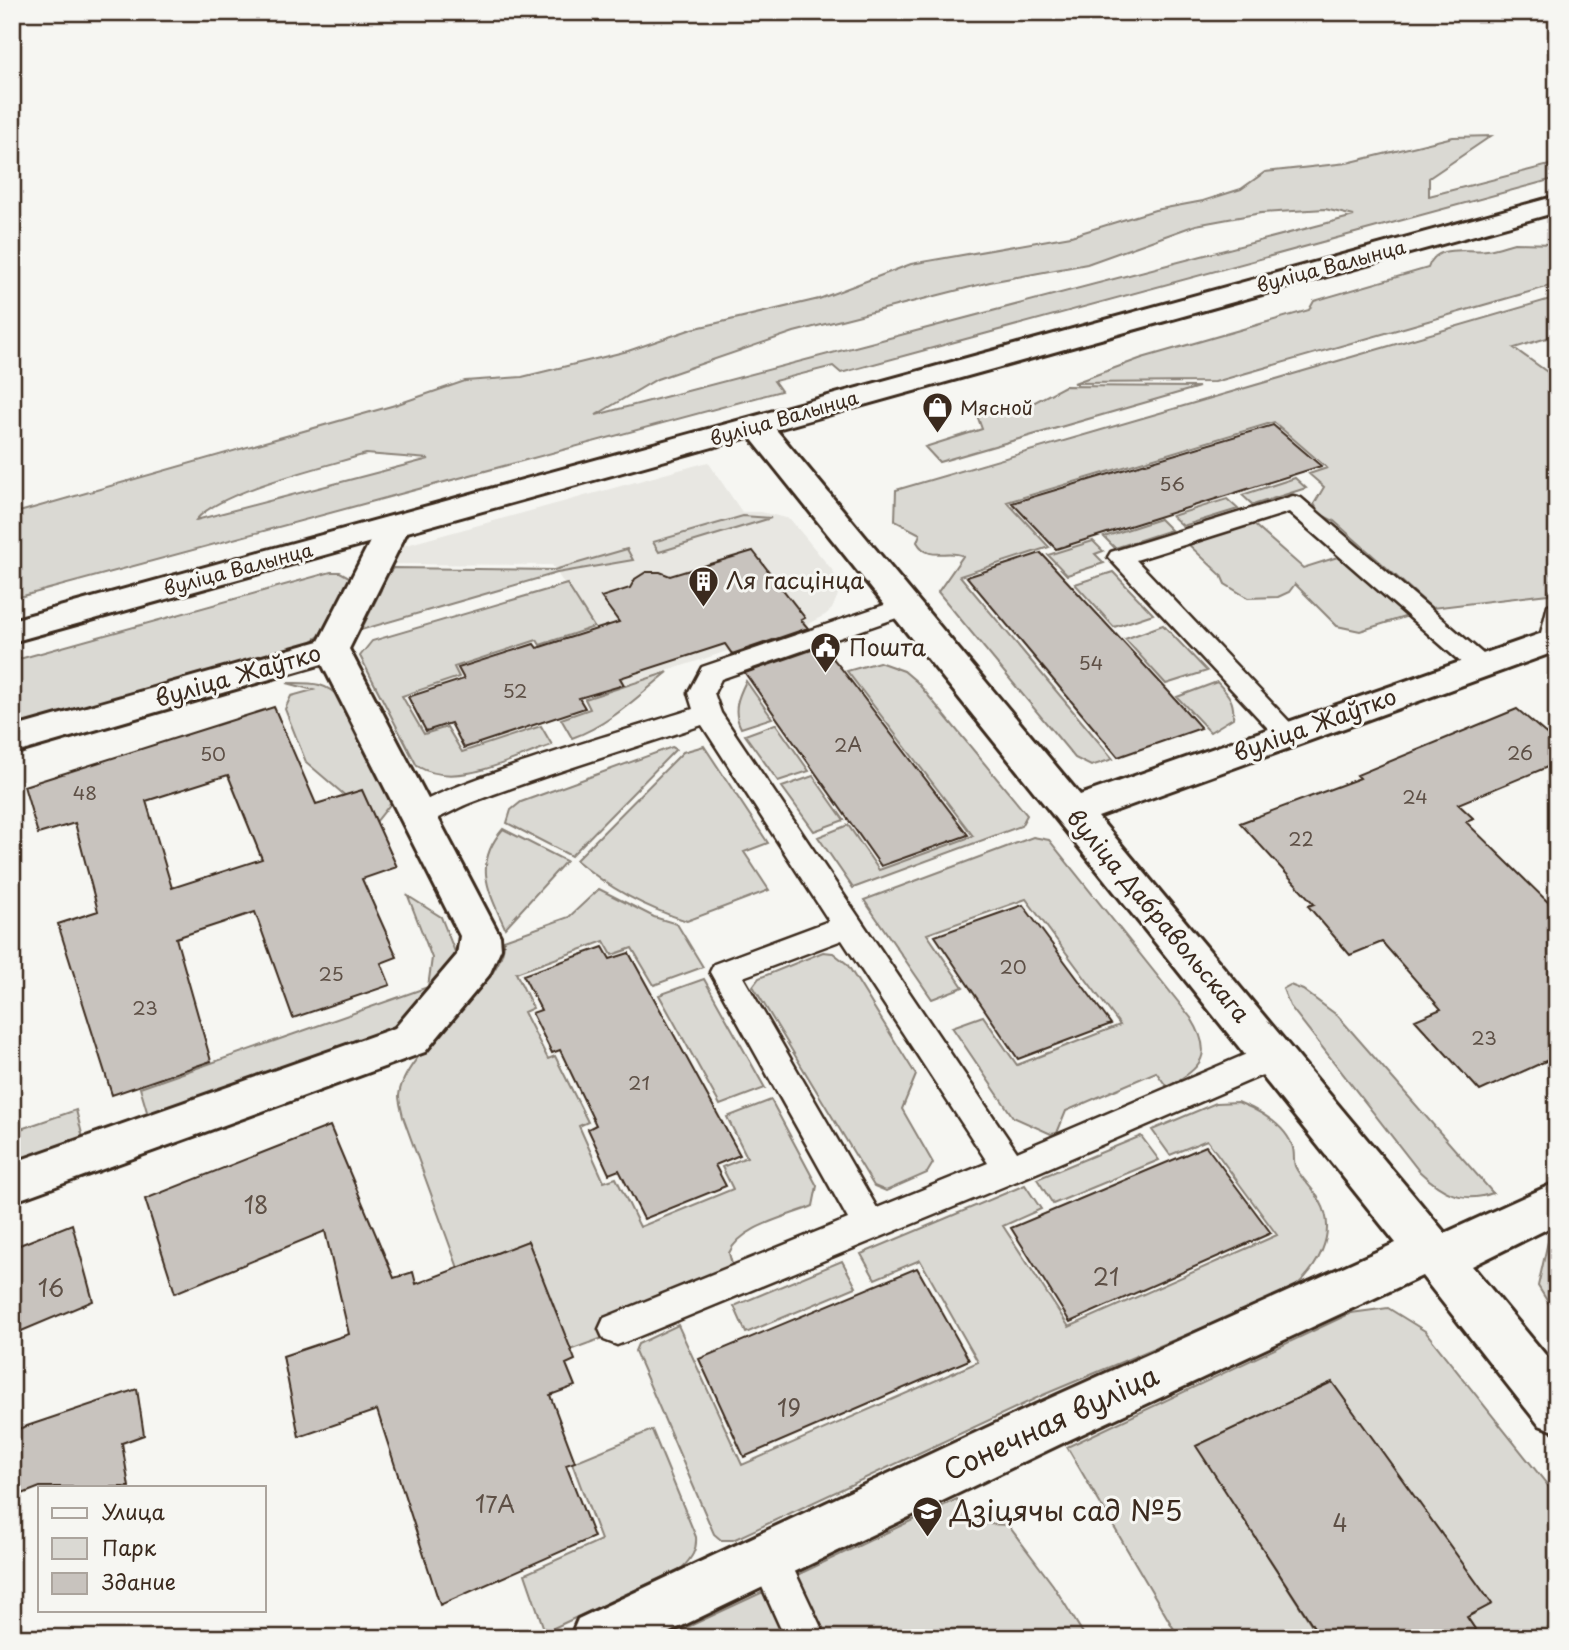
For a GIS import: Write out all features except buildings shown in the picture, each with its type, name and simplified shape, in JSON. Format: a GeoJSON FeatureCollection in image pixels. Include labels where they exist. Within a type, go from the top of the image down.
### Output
{"type":"FeatureCollection","features":[{"type":"Feature","properties":{"kind":"street","name":"вуліца Валынца"},"geometry":{"type":"LineString","coordinates":[[12,631],[1557,204]]}},
{"type":"Feature","properties":{"kind":"street","name":"вуліца Дабравольскага"},"geometry":{"type":"LineString","coordinates":[[757,426],[902,607],[1274,1056],[1557,1408]]}},
{"type":"Feature","properties":{"kind":"street","name":"вуліца Жаўтко"},"geometry":{"type":"LineString","coordinates":[[12,741],[332,649],[394,526]]}},
{"type":"Feature","properties":{"kind":"street","name":"вуліца Жаўтко"},"geometry":{"type":"LineString","coordinates":[[1073,811],[1482,666],[1556,634]]}},
{"type":"Feature","properties":{"kind":"street"},"geometry":{"type":"LineString","coordinates":[[12,1183],[410,1040],[474,964],[481,948],[480,936],[420,814],[407,797],[332,649]]}},
{"type":"Feature","properties":{"kind":"street","name":"Сонечная вуліца"},"geometry":{"type":"LineString","coordinates":[[597,1638],[1040,1427],[1557,1202]]}},
{"type":"Feature","properties":{"kind":"lane"},"geometry":{"type":"LineString","coordinates":[[1288,734],[1120,558],[1293,503],[1482,666]]}},
{"type":"Feature","properties":{"kind":"lane"},"geometry":{"type":"LineString","coordinates":[[902,607],[711,673],[701,693],[708,714],[1010,1169]]}},
{"type":"Feature","properties":{"kind":"lane"},"geometry":{"type":"LineString","coordinates":[[420,814],[460,796],[708,714]]}},
{"type":"Feature","properties":{"kind":"lane"},"geometry":{"type":"LineString","coordinates":[[849,925],[725,972],[868,1224]]}},
{"type":"Feature","properties":{"kind":"lane"},"geometry":{"type":"LineString","coordinates":[[617,1329],[868,1224],[1010,1169],[1274,1056]]}},
{"type":"Feature","properties":{"kind":"lane"},"geometry":{"type":"LineString","coordinates":[[768,1558],[806,1638]]}},
{"type":"Feature","properties":{"kind":"shaded area"},"geometry":{"type":"Polygon","coordinates":[[[708,462],[742,512],[761,512],[790,519],[833,571],[840,590],[832,609],[825,615],[804,626],[624,685],[609,662],[578,635],[593,629],[552,565],[375,564],[381,552],[708,462]]]}},
{"type":"Feature","properties":{"kind":"green space"},"geometry":{"type":"Polygon","coordinates":[[[1491,136],[1429,178],[1429,196],[1557,163],[1557,178],[841,373],[833,366],[774,381],[781,391],[12,599],[12,514],[395,405],[465,381],[522,377],[628,351],[692,329],[819,299],[911,264],[1071,236],[1155,210],[1203,201],[1241,189],[1265,172],[1347,163],[1453,137],[1491,136]],[[1325,209],[1261,213],[1196,225],[1087,264],[990,282],[794,332],[657,379],[596,415],[1354,216],[1325,209]],[[366,454],[250,490],[208,509],[196,520],[429,459],[366,454]]]}},
{"type":"Feature","properties":{"kind":"green space"},"geometry":{"type":"Polygon","coordinates":[[[1514,243],[1557,244],[1557,284],[1215,382],[1074,383],[1142,358],[1309,310],[1314,301],[1428,268],[1432,260],[1445,252],[1487,250],[1514,243]]]}},
{"type":"Feature","properties":{"kind":"green space"},"geometry":{"type":"Polygon","coordinates":[[[1557,297],[1557,335],[1514,348],[1557,379],[1557,580],[1548,594],[1432,608],[1334,521],[1320,514],[1314,504],[1324,487],[1309,474],[1327,468],[1274,422],[1007,502],[1049,547],[960,576],[1113,759],[1091,766],[1075,758],[938,592],[963,556],[927,552],[917,542],[920,534],[895,521],[896,490],[1557,297]]]}},
{"type":"Feature","properties":{"kind":"green space"},"geometry":{"type":"Polygon","coordinates":[[[1065,386],[1199,387],[939,462],[925,447],[982,429],[978,418],[992,408],[1002,407],[1018,411],[1065,386]]]}},
{"type":"Feature","properties":{"kind":"green space"},"geometry":{"type":"Polygon","coordinates":[[[1295,478],[1306,488],[1253,505],[1242,495],[1295,478]]]}},
{"type":"Feature","properties":{"kind":"green space"},"geometry":{"type":"Polygon","coordinates":[[[1227,499],[1238,509],[1183,526],[1172,516],[1227,499]]]}},
{"type":"Feature","properties":{"kind":"green space"},"geometry":{"type":"Polygon","coordinates":[[[743,516],[771,518],[659,552],[653,542],[743,516]]]}},
{"type":"Feature","properties":{"kind":"green space"},"geometry":{"type":"Polygon","coordinates":[[[1160,519],[1171,530],[1115,548],[1104,537],[1160,519]]]}},
{"type":"Feature","properties":{"kind":"green space"},"geometry":{"type":"Polygon","coordinates":[[[1252,523],[1303,568],[1341,556],[1408,616],[1360,631],[1337,626],[1295,584],[1289,592],[1278,597],[1248,598],[1225,584],[1221,575],[1188,544],[1252,523]]]}},
{"type":"Feature","properties":{"kind":"green space"},"geometry":{"type":"Polygon","coordinates":[[[1093,541],[1103,551],[1095,554],[1104,563],[1067,575],[1048,555],[1093,541]]]}},
{"type":"Feature","properties":{"kind":"green space"},"geometry":{"type":"Polygon","coordinates":[[[627,549],[633,560],[557,573],[361,630],[381,590],[383,580],[393,568],[554,570],[627,549]]]}},
{"type":"Feature","properties":{"kind":"green space"},"geometry":{"type":"Polygon","coordinates":[[[331,572],[340,572],[351,578],[319,636],[305,646],[12,728],[12,661],[331,572]]]}},
{"type":"Feature","properties":{"kind":"green space"},"geometry":{"type":"Polygon","coordinates":[[[1113,572],[1153,614],[1114,627],[1075,584],[1113,572]]]}},
{"type":"Feature","properties":{"kind":"green space"},"geometry":{"type":"Polygon","coordinates":[[[567,584],[594,627],[540,645],[537,640],[454,667],[459,677],[402,696],[424,734],[447,727],[462,752],[541,726],[552,745],[502,764],[467,773],[433,773],[417,766],[360,656],[372,641],[567,584]]]}},
{"type":"Feature","properties":{"kind":"green space"},"geometry":{"type":"Polygon","coordinates":[[[1163,625],[1207,671],[1166,684],[1125,639],[1163,625]]]}},
{"type":"Feature","properties":{"kind":"green space"},"geometry":{"type":"Polygon","coordinates":[[[879,662],[904,671],[917,682],[1027,815],[1021,826],[853,888],[818,837],[848,825],[879,870],[973,836],[847,671],[879,662]]]}},
{"type":"Feature","properties":{"kind":"green space"},"geometry":{"type":"Polygon","coordinates":[[[668,672],[622,710],[598,726],[572,738],[561,719],[590,709],[585,699],[668,672]]]}},
{"type":"Feature","properties":{"kind":"green space"},"geometry":{"type":"Polygon","coordinates":[[[746,681],[772,718],[741,728],[737,704],[746,681]]]}},
{"type":"Feature","properties":{"kind":"green space"},"geometry":{"type":"Polygon","coordinates":[[[1217,682],[1230,698],[1233,718],[1210,732],[1177,697],[1217,682]]]}},
{"type":"Feature","properties":{"kind":"green space"},"geometry":{"type":"Polygon","coordinates":[[[287,683],[324,686],[342,700],[391,803],[376,822],[306,762],[285,709],[291,696],[313,690],[287,683]]]}},
{"type":"Feature","properties":{"kind":"green space"},"geometry":{"type":"Polygon","coordinates":[[[776,724],[809,771],[778,781],[745,735],[776,724]]]}},
{"type":"Feature","properties":{"kind":"green space"},"geometry":{"type":"Polygon","coordinates":[[[704,746],[768,843],[744,852],[769,890],[687,921],[628,896],[576,860],[683,752],[704,746]]]}},
{"type":"Feature","properties":{"kind":"green space"},"geometry":{"type":"Polygon","coordinates":[[[672,747],[676,749],[571,856],[507,823],[511,810],[521,802],[672,747]]]}},
{"type":"Feature","properties":{"kind":"green space"},"geometry":{"type":"Polygon","coordinates":[[[813,776],[844,820],[814,831],[782,787],[813,776]]]}},
{"type":"Feature","properties":{"kind":"green space"},"geometry":{"type":"Polygon","coordinates":[[[503,829],[566,861],[505,928],[486,877],[488,854],[503,829]]]}},
{"type":"Feature","properties":{"kind":"green space"},"geometry":{"type":"Polygon","coordinates":[[[1033,837],[1049,840],[1191,1018],[1202,1042],[1203,1051],[1201,1059],[1189,1073],[1167,1087],[1156,1072],[1066,1111],[1057,1133],[1051,1134],[1013,1117],[952,1027],[983,1016],[1017,1065],[1120,1025],[1026,899],[927,934],[963,987],[932,999],[864,900],[1033,837]]]}},
{"type":"Feature","properties":{"kind":"green space"},"geometry":{"type":"Polygon","coordinates":[[[599,889],[654,917],[677,924],[703,967],[654,985],[632,948],[612,955],[604,941],[516,973],[533,1008],[524,1012],[548,1059],[555,1056],[588,1122],[579,1126],[604,1182],[616,1178],[640,1227],[733,1189],[722,1167],[747,1157],[727,1117],[771,1100],[817,1186],[813,1206],[754,1229],[735,1244],[729,1253],[733,1268],[602,1322],[608,1336],[570,1350],[528,1241],[458,1268],[403,1117],[399,1096],[405,1077],[418,1058],[489,977],[501,958],[504,940],[569,917],[599,889]]]}},
{"type":"Feature","properties":{"kind":"green space"},"geometry":{"type":"Polygon","coordinates":[[[408,896],[441,917],[455,952],[452,967],[405,1021],[377,1034],[148,1115],[140,1088],[428,987],[432,958],[408,896]]]}},
{"type":"Feature","properties":{"kind":"green space"},"geometry":{"type":"Polygon","coordinates":[[[823,952],[833,953],[847,964],[916,1075],[902,1109],[933,1163],[927,1173],[886,1191],[874,1186],[753,986],[759,978],[823,952]]]}},
{"type":"Feature","properties":{"kind":"green space"},"geometry":{"type":"Polygon","coordinates":[[[704,979],[765,1088],[720,1105],[659,995],[704,979]]]}},
{"type":"Feature","properties":{"kind":"green space"},"geometry":{"type":"Polygon","coordinates":[[[1290,985],[1303,990],[1338,1016],[1493,1193],[1462,1197],[1444,1191],[1419,1171],[1290,1006],[1283,989],[1290,985]]]}},
{"type":"Feature","properties":{"kind":"green space"},"geometry":{"type":"Polygon","coordinates":[[[1238,1102],[1262,1113],[1283,1130],[1293,1147],[1297,1170],[1317,1197],[1325,1214],[1326,1239],[1322,1251],[1300,1283],[1290,1291],[1043,1395],[733,1540],[721,1540],[714,1534],[635,1351],[638,1344],[678,1325],[742,1465],[978,1362],[920,1260],[875,1279],[861,1254],[1025,1185],[1041,1209],[1003,1226],[1069,1327],[1277,1235],[1207,1140],[1170,1155],[1152,1130],[1216,1103],[1238,1102]]]}},
{"type":"Feature","properties":{"kind":"green space"},"geometry":{"type":"Polygon","coordinates":[[[76,1110],[83,1138],[12,1163],[12,1132],[76,1110]]]}},
{"type":"Feature","properties":{"kind":"green space"},"geometry":{"type":"Polygon","coordinates":[[[1141,1136],[1159,1160],[1053,1204],[1037,1179],[1141,1136]]]}},
{"type":"Feature","properties":{"kind":"green space"},"geometry":{"type":"Polygon","coordinates":[[[1557,1229],[1557,1317],[1538,1286],[1549,1237],[1557,1229]]]}},
{"type":"Feature","properties":{"kind":"green space"},"geometry":{"type":"Polygon","coordinates":[[[842,1261],[856,1287],[746,1333],[734,1306],[842,1261]]]}},
{"type":"Feature","properties":{"kind":"green space"},"geometry":{"type":"Polygon","coordinates":[[[1388,1308],[1425,1331],[1557,1497],[1557,1638],[1481,1638],[1467,1617],[1491,1604],[1332,1382],[1197,1446],[1320,1638],[1163,1638],[1175,1631],[1067,1447],[1351,1313],[1388,1308]]]}},
{"type":"Feature","properties":{"kind":"green space"},"geometry":{"type":"Polygon","coordinates":[[[652,1430],[696,1537],[693,1554],[682,1568],[545,1632],[525,1574],[601,1540],[572,1463],[652,1430]]]}},
{"type":"Feature","properties":{"kind":"green space","name":"Дзіцячы сад №5"},"geometry":{"type":"Polygon","coordinates":[[[957,1499],[970,1523],[1008,1525],[1053,1585],[1086,1638],[825,1638],[795,1576],[957,1499]]]}},
{"type":"Feature","properties":{"kind":"green space"},"geometry":{"type":"Polygon","coordinates":[[[763,1592],[785,1638],[664,1638],[763,1592]]]}},
{"type":"Feature","properties":{"kind":"place","name":"Мясной"},"geometry":{"type":"Point","coordinates":[937,435]}},
{"type":"Feature","properties":{"kind":"place","name":"Ля гасцінца"},"geometry":{"type":"Point","coordinates":[703,608]}},
{"type":"Feature","properties":{"kind":"place","name":"Пошта"},"geometry":{"type":"Point","coordinates":[826,675]}},
{"type":"Feature","properties":{"kind":"place","name":"Дзіцячы сад №5"},"geometry":{"type":"Point","coordinates":[927,1538]}}]}
